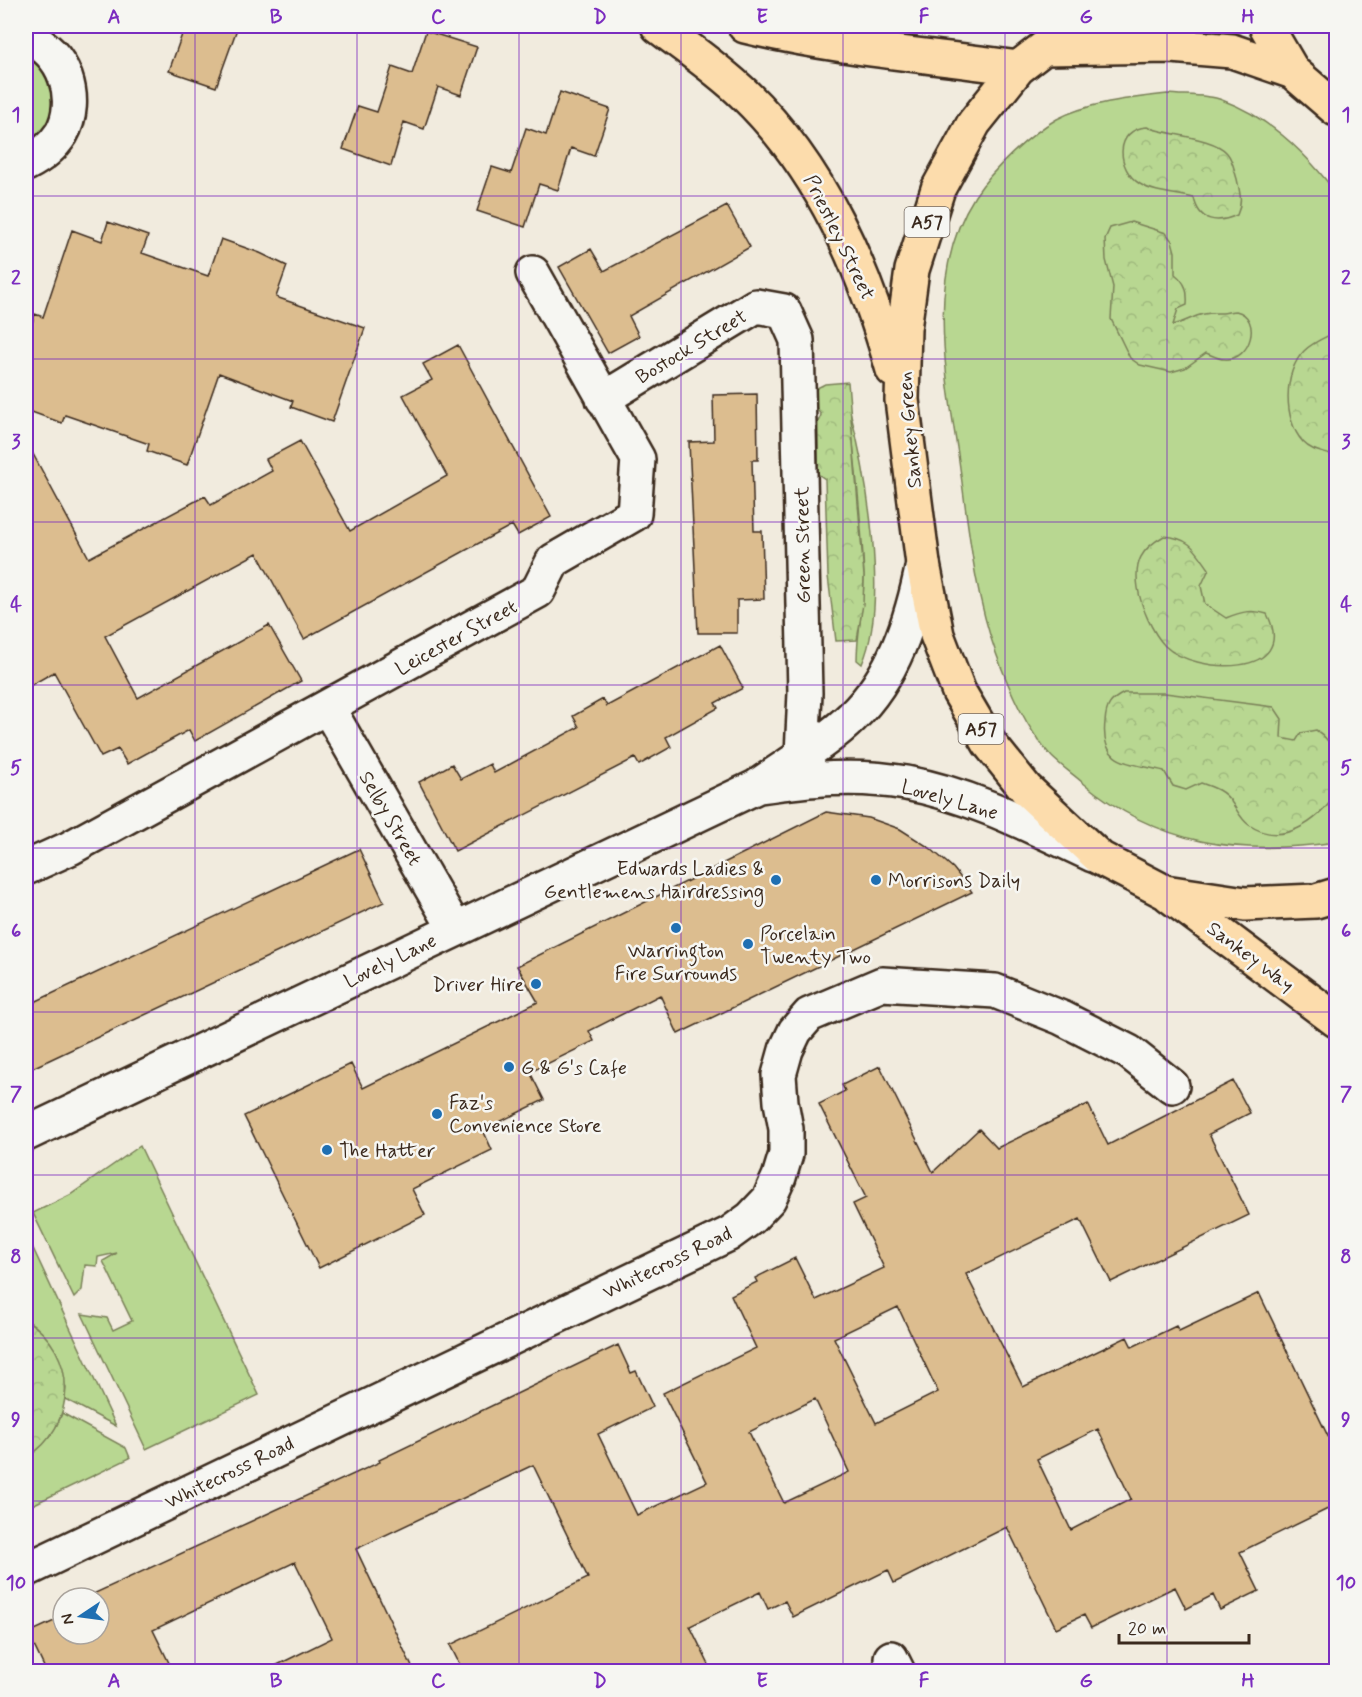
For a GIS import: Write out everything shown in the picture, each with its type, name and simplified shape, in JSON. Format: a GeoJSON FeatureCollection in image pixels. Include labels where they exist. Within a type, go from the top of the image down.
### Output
{"type":"FeatureCollection","features":[{"type":"Feature","properties":{"kind":"highway","name":"Priestley Street"},"geometry":{"type":"LineString","coordinates":[[658,26],[743,93],[772,123],[812,175],[847,242],[878,316],[902,400]]}},
{"type":"Feature","properties":{"kind":"highway"},"geometry":{"type":"LineString","coordinates":[[745,26],[826,44],[899,51],[1018,68]]}},
{"type":"Feature","properties":{"kind":"highway"},"geometry":{"type":"LineString","coordinates":[[1266,26],[1293,72]]}},
{"type":"Feature","properties":{"kind":"highway","name":"Sankey Green"},"geometry":{"type":"LineString","coordinates":[[1336,109],[1293,72],[1232,51],[1047,37],[1018,68],[974,123],[938,189],[912,270],[904,328],[902,400],[923,564],[937,635],[959,692],[989,743],[1026,789],[1100,858],[1165,892],[1245,904],[1316,901],[1336,895]]}},
{"type":"Feature","properties":{"kind":"highway","name":"Sankey Way"},"geometry":{"type":"LineString","coordinates":[[1165,892],[1336,1020]]}},
{"type":"Feature","properties":{"kind":"street"},"geometry":{"type":"LineString","coordinates":[[26,38],[49,51],[62,69],[69,90],[69,111],[61,133],[47,152],[26,164]]}},
{"type":"Feature","properties":{"kind":"street","name":"Leicester Street"},"geometry":{"type":"LineString","coordinates":[[26,868],[70,848],[538,591],[553,561],[634,514],[638,459],[533,273]]}},
{"type":"Feature","properties":{"kind":"street","name":"Bostock Street"},"geometry":{"type":"LineString","coordinates":[[603,399],[756,306],[784,311]]}},
{"type":"Feature","properties":{"kind":"street","name":"Green Street"},"geometry":{"type":"LineString","coordinates":[[784,311],[796,340],[808,766]]}},
{"type":"Feature","properties":{"kind":"street","name":"Lovely Lane"},"geometry":{"type":"LineString","coordinates":[[26,1134],[756,787],[808,766],[876,686],[905,635],[915,604],[923,564]]}},
{"type":"Feature","properties":{"kind":"street","name":"Selby Street"},"geometry":{"type":"LineString","coordinates":[[328,708],[455,929]]}},
{"type":"Feature","properties":{"kind":"street","name":"Lovely Lane"},"geometry":{"type":"LineString","coordinates":[[808,766],[907,783],[997,810],[1100,858]]}},
{"type":"Feature","properties":{"kind":"street","name":"Whitecross Road"},"geometry":{"type":"LineString","coordinates":[[26,1570],[729,1234],[751,1218],[769,1199],[779,1178],[786,1154],[786,1129],[779,1075],[786,1050],[795,1031],[809,1015],[882,984],[995,991],[1062,1018],[1129,1052],[1172,1086]]}},
{"type":"Feature","properties":{"kind":"green space"},"geometry":{"type":"Polygon","coordinates":[[[26,57],[36,63],[49,81],[54,104],[48,126],[26,147],[26,57]]]}},
{"type":"Feature","properties":{"kind":"green space"},"geometry":{"type":"Polygon","coordinates":[[[1167,94],[1216,98],[1256,116],[1300,151],[1336,193],[1336,842],[1267,848],[1202,841],[1171,833],[1111,804],[1056,760],[1034,734],[1019,708],[996,653],[982,605],[968,529],[948,389],[943,322],[950,257],[960,225],[975,196],[1001,164],[1024,143],[1057,119],[1083,108],[1125,99],[1167,94]]]}},
{"type":"Feature","properties":{"kind":"green space"},"geometry":{"type":"Polygon","coordinates":[[[1147,127],[1212,143],[1227,153],[1233,165],[1240,193],[1237,215],[1223,220],[1210,219],[1200,212],[1194,198],[1153,190],[1132,177],[1123,160],[1124,142],[1136,129],[1147,127]]]}},
{"type":"Feature","properties":{"kind":"green space"},"geometry":{"type":"Polygon","coordinates":[[[1131,222],[1166,233],[1172,241],[1175,252],[1175,274],[1187,291],[1187,305],[1178,309],[1173,325],[1200,315],[1236,311],[1249,321],[1251,330],[1247,347],[1241,354],[1224,359],[1206,353],[1185,368],[1171,372],[1140,365],[1130,358],[1111,319],[1113,287],[1106,260],[1105,239],[1110,228],[1131,222]]]}},
{"type":"Feature","properties":{"kind":"green space"},"geometry":{"type":"Polygon","coordinates":[[[1336,332],[1336,457],[1314,450],[1303,442],[1296,433],[1292,421],[1288,396],[1292,371],[1297,360],[1311,345],[1336,332]]]}},
{"type":"Feature","properties":{"kind":"green space"},"geometry":{"type":"Polygon","coordinates":[[[848,382],[864,576],[863,604],[857,640],[836,641],[828,576],[825,479],[818,474],[818,422],[821,415],[813,403],[813,390],[825,384],[848,382]]]}},
{"type":"Feature","properties":{"kind":"green space"},"geometry":{"type":"Polygon","coordinates":[[[850,411],[863,469],[875,574],[870,638],[862,664],[857,660],[864,577],[850,411]]]}},
{"type":"Feature","properties":{"kind":"green space"},"geometry":{"type":"Polygon","coordinates":[[[1164,536],[1186,542],[1209,569],[1201,586],[1205,604],[1226,618],[1246,612],[1267,614],[1273,635],[1269,650],[1257,660],[1240,665],[1198,662],[1179,656],[1165,646],[1156,634],[1144,611],[1139,595],[1137,571],[1145,551],[1164,536]]]}},
{"type":"Feature","properties":{"kind":"green space"},"geometry":{"type":"Polygon","coordinates":[[[1124,693],[1165,693],[1274,707],[1282,719],[1281,738],[1296,741],[1301,733],[1316,730],[1329,743],[1335,758],[1336,794],[1309,822],[1298,828],[1274,834],[1261,831],[1249,825],[1226,795],[1218,790],[1201,783],[1186,790],[1173,786],[1164,771],[1120,760],[1113,754],[1107,747],[1106,716],[1110,704],[1124,693]]]}},
{"type":"Feature","properties":{"kind":"green space"},"geometry":{"type":"Polygon","coordinates":[[[140,1146],[259,1395],[146,1449],[82,1314],[107,1318],[113,1330],[132,1321],[103,1261],[117,1253],[98,1257],[97,1266],[85,1265],[82,1290],[74,1298],[33,1213],[70,1195],[140,1146]]]}},
{"type":"Feature","properties":{"kind":"green space"},"geometry":{"type":"Polygon","coordinates":[[[31,1244],[116,1426],[65,1399],[66,1388],[34,1325],[26,1320],[31,1244]]]}},
{"type":"Feature","properties":{"kind":"green space"},"geometry":{"type":"Polygon","coordinates":[[[26,1320],[43,1334],[56,1351],[63,1370],[65,1389],[63,1409],[55,1428],[43,1444],[26,1458],[26,1320]]]}},
{"type":"Feature","properties":{"kind":"green space"},"geometry":{"type":"Polygon","coordinates":[[[62,1413],[126,1448],[130,1458],[26,1508],[26,1458],[48,1438],[62,1413]]]}},
{"type":"Feature","properties":{"kind":"building"},"geometry":{"type":"Polygon","coordinates":[[[185,26],[238,26],[216,87],[169,71],[185,26]]]}},
{"type":"Feature","properties":{"kind":"building"},"geometry":{"type":"Polygon","coordinates":[[[426,31],[477,47],[461,95],[438,87],[424,129],[404,122],[391,166],[343,149],[358,106],[377,112],[392,67],[412,74],[426,31]]]}},
{"type":"Feature","properties":{"kind":"building"},"geometry":{"type":"Polygon","coordinates":[[[560,92],[610,109],[594,156],[571,148],[558,190],[539,184],[525,227],[477,211],[492,167],[511,173],[526,128],[546,135],[560,92]]]}},
{"type":"Feature","properties":{"kind":"building"},"geometry":{"type":"Polygon","coordinates":[[[727,206],[750,247],[629,316],[639,336],[608,353],[559,267],[591,249],[604,271],[727,206]]]}},
{"type":"Feature","properties":{"kind":"building"},"geometry":{"type":"Polygon","coordinates":[[[108,222],[148,236],[142,253],[208,276],[221,239],[260,253],[287,266],[276,297],[365,328],[332,422],[291,407],[293,401],[219,373],[187,465],[147,451],[149,444],[65,415],[62,423],[26,410],[26,342],[35,314],[43,317],[72,230],[102,241],[108,222]]]}},
{"type":"Feature","properties":{"kind":"building"},"geometry":{"type":"Polygon","coordinates":[[[458,345],[551,517],[518,535],[512,525],[304,639],[257,553],[105,636],[138,698],[269,625],[301,681],[195,741],[189,730],[127,764],[118,749],[101,757],[54,672],[26,688],[26,441],[89,558],[205,496],[211,505],[272,471],[266,459],[300,441],[350,531],[447,476],[403,395],[432,380],[423,364],[458,345]]]}},
{"type":"Feature","properties":{"kind":"building"},"geometry":{"type":"Polygon","coordinates":[[[757,394],[758,460],[752,460],[754,531],[762,531],[764,599],[737,600],[737,633],[698,633],[689,442],[714,441],[713,395],[757,394]]]}},
{"type":"Feature","properties":{"kind":"building"},"geometry":{"type":"Polygon","coordinates":[[[720,645],[743,688],[715,703],[718,708],[666,737],[671,747],[639,765],[635,758],[455,851],[419,782],[452,764],[461,779],[490,764],[494,773],[579,727],[573,716],[603,699],[607,706],[720,645]]]}},
{"type":"Feature","properties":{"kind":"building"},"geometry":{"type":"Polygon","coordinates":[[[826,812],[869,818],[900,829],[930,848],[953,868],[972,892],[678,1034],[660,995],[589,1031],[594,1041],[530,1072],[544,1100],[483,1130],[492,1150],[412,1189],[425,1215],[319,1268],[244,1116],[351,1064],[363,1088],[538,1002],[517,966],[826,812]]]}},
{"type":"Feature","properties":{"kind":"building"},"geometry":{"type":"Polygon","coordinates":[[[359,849],[384,902],[26,1071],[26,1006],[359,849]]]}},
{"type":"Feature","properties":{"kind":"building"},"geometry":{"type":"Polygon","coordinates":[[[880,1066],[933,1172],[979,1129],[997,1148],[1088,1104],[1108,1145],[1233,1081],[1250,1113],[1209,1134],[1249,1215],[1111,1282],[1080,1219],[966,1274],[1023,1387],[1127,1337],[1132,1347],[1176,1326],[1179,1331],[1259,1293],[1336,1453],[1336,1505],[1240,1552],[1259,1591],[1220,1610],[1213,1595],[1186,1609],[1175,1587],[1091,1628],[1084,1615],[1056,1628],[1007,1527],[894,1583],[888,1570],[793,1617],[785,1601],[768,1609],[760,1592],[690,1626],[712,1671],[463,1671],[450,1645],[588,1578],[533,1465],[356,1549],[414,1671],[265,1671],[332,1638],[295,1562],[153,1630],[173,1671],[46,1671],[28,1633],[51,1622],[51,1646],[111,1646],[110,1586],[380,1462],[379,1460],[618,1345],[631,1373],[636,1371],[653,1407],[598,1434],[637,1515],[707,1482],[663,1393],[756,1348],[731,1295],[757,1282],[755,1278],[795,1258],[816,1300],[884,1268],[853,1204],[866,1198],[819,1104],[845,1091],[842,1085],[880,1066]],[[898,1307],[834,1338],[876,1423],[938,1392],[898,1307]],[[815,1399],[749,1432],[784,1503],[849,1472],[815,1399]],[[1098,1429],[1037,1459],[1071,1530],[1131,1499],[1098,1429]]]}},
{"type":"Feature","properties":{"kind":"place","name":"Edwards Ladies & Gentlemens Hairdressing"},"geometry":{"type":"Point","coordinates":[776,880]}},
{"type":"Feature","properties":{"kind":"place","name":"Morrisons Daily"},"geometry":{"type":"Point","coordinates":[876,880]}},
{"type":"Feature","properties":{"kind":"place","name":"Warrington Fire Surrounds"},"geometry":{"type":"Point","coordinates":[676,928]}},
{"type":"Feature","properties":{"kind":"place","name":"Porcelain Twenty Two"},"geometry":{"type":"Point","coordinates":[748,944]}},
{"type":"Feature","properties":{"kind":"place","name":"Driver Hire"},"geometry":{"type":"Point","coordinates":[536,984]}},
{"type":"Feature","properties":{"kind":"place","name":"G & G's Cafe"},"geometry":{"type":"Point","coordinates":[509,1067]}},
{"type":"Feature","properties":{"kind":"place","name":"Faz's Convenience Store"},"geometry":{"type":"Point","coordinates":[437,1114]}},
{"type":"Feature","properties":{"kind":"place","name":"The Hatter"},"geometry":{"type":"Point","coordinates":[327,1150]}}]}
